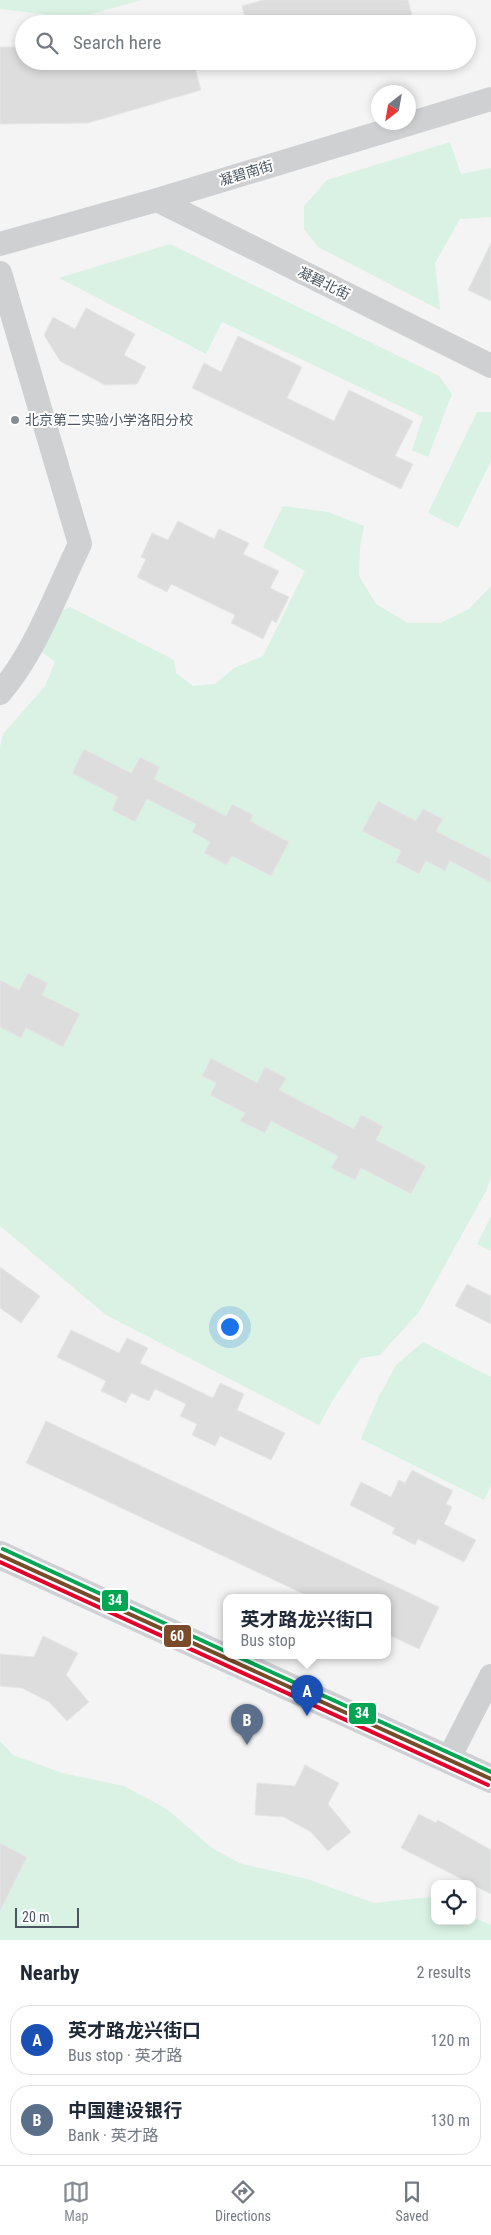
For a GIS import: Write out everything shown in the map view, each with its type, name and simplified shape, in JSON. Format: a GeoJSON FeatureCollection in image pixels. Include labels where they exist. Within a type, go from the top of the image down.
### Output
{"type":"FeatureCollection","features":[{"type":"Feature","properties":{"kind":"main road"},"geometry":{"type":"LineString","coordinates":[[0,1540],[223,1642]]}},
{"type":"Feature","properties":{"kind":"main road"},"geometry":{"type":"LineString","coordinates":[[0,1555],[223,1653]]}},
{"type":"Feature","properties":{"kind":"main road"},"geometry":{"type":"LineString","coordinates":[[236,1659],[451,1754],[491,1764]]}},
{"type":"Feature","properties":{"kind":"main road"},"geometry":{"type":"LineString","coordinates":[[258,1659],[451,1754],[491,1779]]}},
{"type":"Feature","properties":{"kind":"street","name":"凝碧南街"},"geometry":{"type":"LineString","coordinates":[[0,244],[157,200],[491,99]]}},
{"type":"Feature","properties":{"kind":"street","name":"凝碧北街"},"geometry":{"type":"LineString","coordinates":[[157,200],[491,366]]}},
{"type":"Feature","properties":{"kind":"street"},"geometry":{"type":"LineString","coordinates":[[0,273],[80,544],[36,637],[10,682],[0,693]]}},
{"type":"Feature","properties":{"kind":"street"},"geometry":{"type":"LineString","coordinates":[[451,1754],[491,1676]]}},
{"type":"Feature","properties":{"kind":"green space"},"geometry":{"type":"Polygon","coordinates":[[[0,0],[142,0],[87,15],[51,15],[0,9],[0,0]]]}},
{"type":"Feature","properties":{"kind":"green space"},"geometry":{"type":"Polygon","coordinates":[[[450,142],[461,174],[491,168],[491,217],[460,219],[435,263],[440,310],[318,247],[304,229],[304,206],[327,180],[450,142]]]}},
{"type":"Feature","properties":{"kind":"green space"},"geometry":{"type":"Polygon","coordinates":[[[170,244],[439,376],[452,394],[428,457],[412,450],[423,417],[222,322],[206,354],[59,278],[170,244]]]}},
{"type":"Feature","properties":{"kind":"green space"},"geometry":{"type":"Polygon","coordinates":[[[477,412],[491,412],[491,461],[458,528],[428,513],[477,412]]]}},
{"type":"Feature","properties":{"kind":"green space"},"geometry":{"type":"Polygon","coordinates":[[[283,506],[328,512],[364,526],[360,547],[359,576],[376,604],[408,623],[440,623],[469,609],[491,586],[491,1177],[486,1191],[419,1312],[380,1355],[361,1358],[334,1398],[319,1425],[106,1315],[0,1226],[0,747],[3,734],[45,686],[55,662],[41,651],[60,611],[70,607],[174,660],[176,673],[193,686],[215,684],[234,668],[263,656],[305,571],[263,547],[283,506]]]}},
{"type":"Feature","properties":{"kind":"green space"},"geometry":{"type":"Polygon","coordinates":[[[491,1216],[491,1251],[477,1244],[491,1216]]]}},
{"type":"Feature","properties":{"kind":"green space"},"geometry":{"type":"Polygon","coordinates":[[[423,1342],[491,1377],[491,1486],[484,1500],[361,1439],[378,1398],[396,1365],[423,1342]]]}},
{"type":"Feature","properties":{"kind":"green space"},"geometry":{"type":"Polygon","coordinates":[[[0,1741],[13,1755],[62,1773],[124,1786],[167,1809],[212,1848],[239,1863],[307,1879],[374,1903],[429,1897],[431,1898],[431,1925],[476,1925],[476,1919],[491,1925],[491,1940],[0,1940],[0,1741]]]}},
{"type":"Feature","properties":{"kind":"building"},"geometry":{"type":"Polygon","coordinates":[[[263,0],[408,0],[412,15],[244,15],[242,6],[263,0]]]}},
{"type":"Feature","properties":{"kind":"building"},"geometry":{"type":"Polygon","coordinates":[[[0,47],[15,47],[15,70],[195,70],[201,90],[88,123],[0,124],[0,47]]]}},
{"type":"Feature","properties":{"kind":"building"},"geometry":{"type":"Polygon","coordinates":[[[491,243],[491,301],[468,290],[491,243]]]}},
{"type":"Feature","properties":{"kind":"building"},"geometry":{"type":"Polygon","coordinates":[[[86,308],[135,334],[124,355],[146,367],[137,384],[105,385],[60,361],[44,335],[53,317],[75,329],[86,308]]]}},
{"type":"Feature","properties":{"kind":"building"},"geometry":{"type":"Polygon","coordinates":[[[238,336],[302,367],[287,398],[334,421],[349,390],[413,421],[395,456],[413,464],[401,489],[192,388],[204,363],[221,372],[238,336]]]}},
{"type":"Feature","properties":{"kind":"building"},"geometry":{"type":"Polygon","coordinates":[[[178,521],[214,539],[219,529],[249,543],[243,554],[279,571],[270,588],[289,597],[276,623],[272,620],[263,639],[231,623],[235,615],[171,584],[167,592],[137,577],[146,559],[141,557],[152,533],[168,540],[178,521]]]}},
{"type":"Feature","properties":{"kind":"building"},"geometry":{"type":"Polygon","coordinates":[[[84,749],[131,773],[140,757],[160,767],[154,779],[226,816],[232,804],[253,815],[250,821],[289,842],[271,876],[232,856],[227,865],[204,853],[210,842],[192,832],[196,824],[147,799],[135,822],[112,810],[118,797],[72,773],[84,749]]]}},
{"type":"Feature","properties":{"kind":"building"},"geometry":{"type":"Polygon","coordinates":[[[378,801],[416,821],[423,809],[443,819],[436,831],[491,859],[491,883],[450,861],[445,871],[426,861],[419,874],[396,862],[401,851],[362,831],[378,801]]]}},
{"type":"Feature","properties":{"kind":"building"},"geometry":{"type":"Polygon","coordinates":[[[28,973],[48,983],[42,995],[80,1014],[63,1047],[26,1028],[21,1038],[0,1027],[0,980],[19,990],[28,973]]]}},
{"type":"Feature","properties":{"kind":"building"},"geometry":{"type":"Polygon","coordinates":[[[211,1058],[257,1083],[265,1067],[286,1078],[279,1090],[354,1129],[361,1115],[383,1126],[376,1140],[426,1166],[411,1194],[361,1168],[355,1180],[331,1168],[338,1156],[271,1121],[265,1133],[240,1121],[245,1113],[210,1095],[216,1083],[202,1076],[211,1058]]]}},
{"type":"Feature","properties":{"kind":"building"},"geometry":{"type":"Polygon","coordinates":[[[0,1267],[40,1296],[21,1323],[0,1308],[0,1267]]]}},
{"type":"Feature","properties":{"kind":"building"},"geometry":{"type":"Polygon","coordinates":[[[467,1284],[491,1296],[491,1324],[455,1306],[467,1284]]]}},
{"type":"Feature","properties":{"kind":"building"},"geometry":{"type":"Polygon","coordinates":[[[71,1330],[119,1353],[127,1338],[148,1348],[140,1363],[213,1398],[220,1383],[244,1394],[237,1410],[285,1433],[271,1460],[220,1436],[215,1446],[192,1435],[197,1424],[180,1416],[186,1404],[155,1389],[149,1401],[131,1393],[126,1403],[101,1391],[106,1381],[57,1357],[71,1330]]]}},
{"type":"Feature","properties":{"kind":"building"},"geometry":{"type":"Polygon","coordinates":[[[46,1421],[439,1607],[419,1649],[391,1636],[391,1594],[304,1594],[26,1463],[46,1421]]]}},
{"type":"Feature","properties":{"kind":"building"},"geometry":{"type":"Polygon","coordinates":[[[412,1470],[453,1491],[446,1504],[452,1507],[444,1524],[476,1540],[464,1562],[418,1539],[415,1545],[392,1533],[395,1528],[350,1505],[361,1482],[391,1497],[399,1480],[405,1483],[412,1470]]]}},
{"type":"Feature","properties":{"kind":"building"},"geometry":{"type":"Polygon","coordinates":[[[43,1636],[78,1653],[66,1675],[89,1702],[67,1721],[49,1702],[22,1688],[0,1686],[0,1654],[34,1657],[43,1636]]]}},
{"type":"Feature","properties":{"kind":"building"},"geometry":{"type":"Polygon","coordinates":[[[305,1765],[339,1783],[328,1804],[351,1832],[328,1851],[311,1832],[284,1817],[255,1815],[257,1783],[295,1786],[305,1765]]]}},
{"type":"Feature","properties":{"kind":"building"},"geometry":{"type":"Polygon","coordinates":[[[419,1814],[436,1823],[438,1820],[491,1850],[491,1894],[476,1886],[476,1880],[464,1880],[401,1848],[419,1814]]]}},
{"type":"Feature","properties":{"kind":"building"},"geometry":{"type":"Polygon","coordinates":[[[0,1843],[27,1857],[0,1911],[0,1843]]]}},
{"type":"Feature","properties":{"kind":"transit line","name":"34"},"geometry":{"type":"LineString","coordinates":[[3,1549],[223,1650]]}},
{"type":"Feature","properties":{"kind":"transit line","name":"60"},"geometry":{"type":"LineString","coordinates":[[0,1555],[223,1657]]}},
{"type":"Feature","properties":{"kind":"transit line"},"geometry":{"type":"LineString","coordinates":[[0,1562],[488,1785]]}},
{"type":"Feature","properties":{"kind":"transit line","name":"60"},"geometry":{"type":"LineString","coordinates":[[228,1659],[491,1779]]}},
{"type":"Feature","properties":{"kind":"transit line","name":"34"},"geometry":{"type":"LineString","coordinates":[[243,1659],[491,1772]]}},
{"type":"Feature","properties":{"kind":"place","name":"北京第二实验小学洛阳分校"},"geometry":{"type":"Point","coordinates":[15,420]}},
{"type":"Feature","properties":{"kind":"place","name":"英才路龙兴街口"},"geometry":{"type":"Point","coordinates":[307,1716]}},
{"type":"Feature","properties":{"kind":"place","name":"中国建设银行"},"geometry":{"type":"Point","coordinates":[247,1745]}}]}
